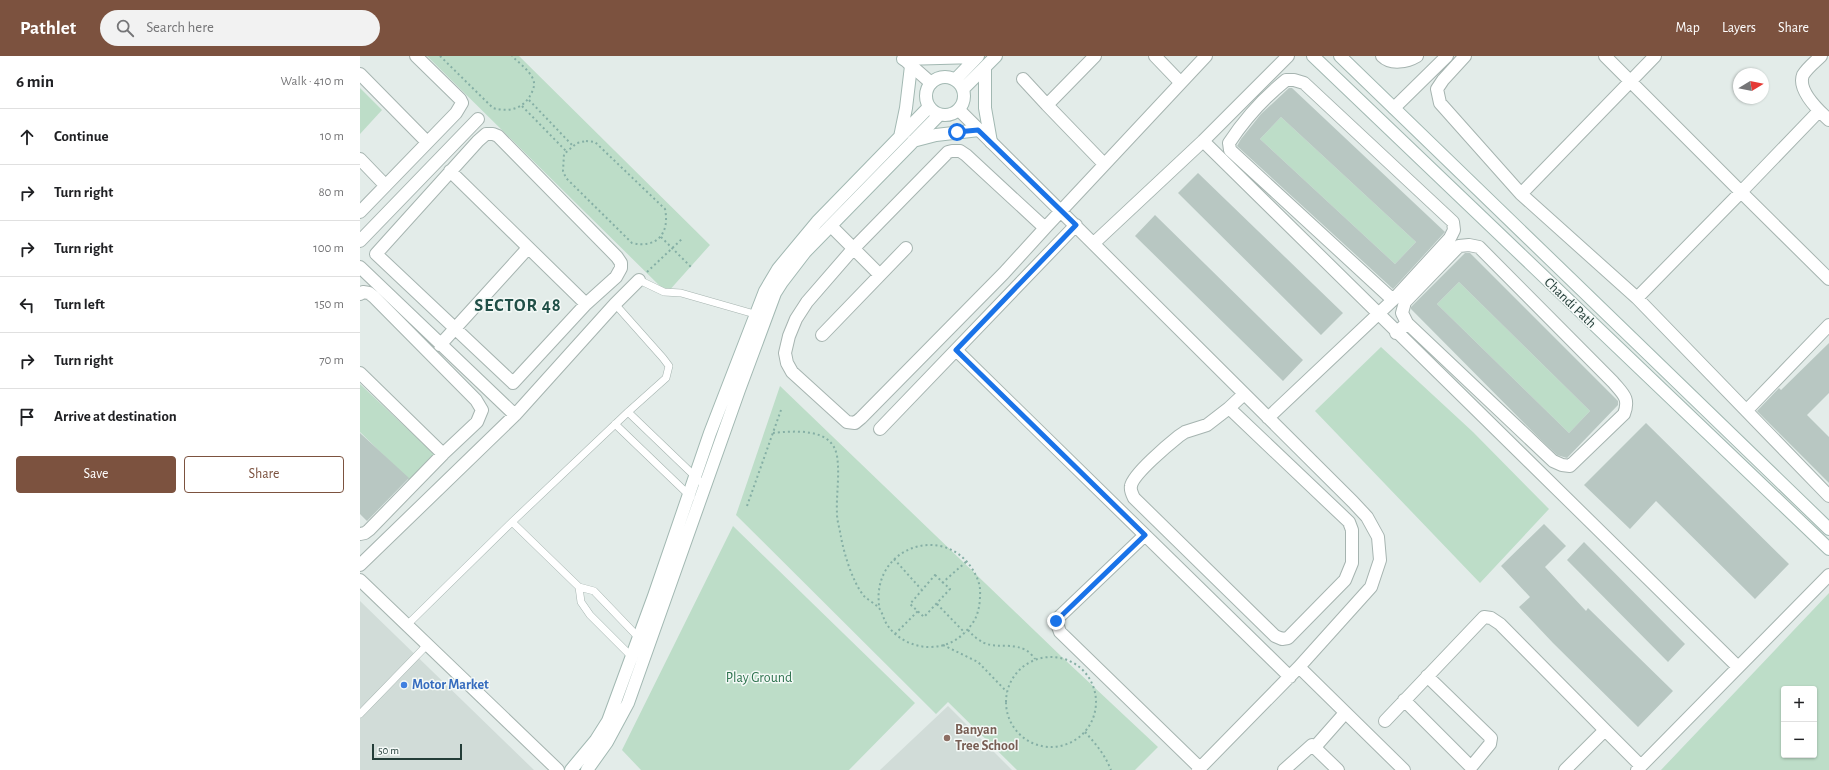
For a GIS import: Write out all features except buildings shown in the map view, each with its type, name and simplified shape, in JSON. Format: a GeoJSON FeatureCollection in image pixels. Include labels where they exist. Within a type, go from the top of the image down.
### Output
{"type":"FeatureCollection","features":[{"type":"Feature","properties":{"kind":"street"},"geometry":{"type":"LineString","coordinates":[[360,212],[456,114],[462,103],[460,99],[416,56]]}},
{"type":"Feature","properties":{"kind":"street"},"geometry":{"type":"LineString","coordinates":[[905,60],[978,56]]}},
{"type":"Feature","properties":{"kind":"street"},"geometry":{"type":"LineString","coordinates":[[955,80],[978,56]]}},
{"type":"Feature","properties":{"kind":"street"},"geometry":{"type":"LineString","coordinates":[[963,89],[996,56]]}},
{"type":"Feature","properties":{"kind":"street"},"geometry":{"type":"LineString","coordinates":[[1048,105],[1094,56]]}},
{"type":"Feature","properties":{"kind":"street"},"geometry":{"type":"LineString","coordinates":[[1155,56],[1180,82]]}},
{"type":"Feature","properties":{"kind":"street"},"geometry":{"type":"LineString","coordinates":[[1045,228],[966,155],[960,151],[948,152],[853,249],[807,302],[796,319],[789,336],[785,353],[787,363],[792,372],[847,422],[855,423],[938,341],[1045,228],[1180,82],[1206,56]]}},
{"type":"Feature","properties":{"kind":"street"},"geometry":{"type":"LineString","coordinates":[[1094,243],[1203,142],[1288,56]]}},
{"type":"Feature","properties":{"kind":"street","name":"Chandi Path"},"geometry":{"type":"LineString","coordinates":[[1313,56],[1829,549]]}},
{"type":"Feature","properties":{"kind":"street","name":"Chandi Path"},"geometry":{"type":"LineString","coordinates":[[1340,56],[1829,530]]}},
{"type":"Feature","properties":{"kind":"street"},"geometry":{"type":"LineString","coordinates":[[1382,56],[1385,59],[1400,63],[1417,56]]}},
{"type":"Feature","properties":{"kind":"street"},"geometry":{"type":"LineString","coordinates":[[1394,108],[1448,56]]}},
{"type":"Feature","properties":{"kind":"street"},"geometry":{"type":"LineString","coordinates":[[1465,56],[1443,80],[1437,89],[1440,103],[1521,194],[1638,298],[1829,496]]}},
{"type":"Feature","properties":{"kind":"street"},"geometry":{"type":"LineString","coordinates":[[1605,56],[1829,279]]}},
{"type":"Feature","properties":{"kind":"street"},"geometry":{"type":"LineString","coordinates":[[1521,194],[1654,56]]}},
{"type":"Feature","properties":{"kind":"street"},"geometry":{"type":"LineString","coordinates":[[1821,56],[1804,74],[1802,79],[1803,87],[1819,111],[1829,120]]}},
{"type":"Feature","properties":{"kind":"street"},"geometry":{"type":"LineString","coordinates":[[905,60],[931,83]]}},
{"type":"Feature","properties":{"kind":"street"},"geometry":{"type":"LineString","coordinates":[[900,137],[906,108],[905,60]]}},
{"type":"Feature","properties":{"kind":"street"},"geometry":{"type":"LineString","coordinates":[[985,67],[985,108],[991,142]]}},
{"type":"Feature","properties":{"kind":"street"},"geometry":{"type":"LineString","coordinates":[[360,74],[427,142]]}},
{"type":"Feature","properties":{"kind":"street"},"geometry":{"type":"LineString","coordinates":[[942,77],[955,80],[963,89],[964,102],[959,110],[951,115],[939,115],[929,107],[926,94],[931,83],[942,77]]}},
{"type":"Feature","properties":{"kind":"street"},"geometry":{"type":"LineString","coordinates":[[1023,79],[1104,164]]}},
{"type":"Feature","properties":{"kind":"street"},"geometry":{"type":"LineString","coordinates":[[1268,418],[1393,300],[1450,238],[1454,230],[1453,222],[1304,84],[1294,80],[1286,80],[1240,128],[1229,143],[1230,150],[1393,300]]}},
{"type":"Feature","properties":{"kind":"street"},"geometry":{"type":"LineString","coordinates":[[587,770],[617,726],[628,703],[642,666],[705,486],[761,316],[765,291],[778,269],[793,249],[929,107]]}},
{"type":"Feature","properties":{"kind":"street"},"geometry":{"type":"LineString","coordinates":[[959,110],[1060,211],[1076,225],[1362,512],[1378,537],[1380,560],[1370,587],[1290,677],[1199,769],[1060,632],[1057,626],[1056,621],[1059,617],[1145,535]]}},
{"type":"Feature","properties":{"kind":"street"},"geometry":{"type":"LineString","coordinates":[[1638,298],[1819,111]]}},
{"type":"Feature","properties":{"kind":"street"},"geometry":{"type":"LineString","coordinates":[[571,770],[596,740],[608,721],[639,638],[695,477],[761,316],[782,282],[805,252],[939,115]]}},
{"type":"Feature","properties":{"kind":"street"},"geometry":{"type":"LineString","coordinates":[[360,241],[478,119]]}},
{"type":"Feature","properties":{"kind":"street"},"geometry":{"type":"LineString","coordinates":[[913,141],[936,135],[978,130]]}},
{"type":"Feature","properties":{"kind":"street"},"geometry":{"type":"LineString","coordinates":[[486,134],[494,134],[498,136],[617,256],[621,263],[621,268],[616,277],[586,304],[513,383],[376,254],[404,223],[450,171],[486,134]]}},
{"type":"Feature","properties":{"kind":"street"},"geometry":{"type":"LineString","coordinates":[[1203,142],[1738,667]]}},
{"type":"Feature","properties":{"kind":"street"},"geometry":{"type":"LineString","coordinates":[[360,159],[385,185]]}},
{"type":"Feature","properties":{"kind":"street"},"geometry":{"type":"LineString","coordinates":[[450,171],[586,304]]}},
{"type":"Feature","properties":{"kind":"street"},"geometry":{"type":"LineString","coordinates":[[375,196],[404,223]]}},
{"type":"Feature","properties":{"kind":"street"},"geometry":{"type":"LineString","coordinates":[[880,429],[1076,225]]}},
{"type":"Feature","properties":{"kind":"street"},"geometry":{"type":"LineString","coordinates":[[831,226],[880,275]]}},
{"type":"Feature","properties":{"kind":"street"},"geometry":{"type":"LineString","coordinates":[[1469,245],[1479,247],[1613,382],[1626,397],[1627,405],[1624,414],[1570,466],[1562,465],[1553,461],[1407,323],[1402,313],[1405,302],[1459,246],[1469,245]]}},
{"type":"Feature","properties":{"kind":"street"},"geometry":{"type":"LineString","coordinates":[[440,345],[528,248]]}},
{"type":"Feature","properties":{"kind":"street"},"geometry":{"type":"LineString","coordinates":[[822,335],[906,248]]}},
{"type":"Feature","properties":{"kind":"street"},"geometry":{"type":"LineString","coordinates":[[360,267],[515,415]]}},
{"type":"Feature","properties":{"kind":"street"},"geometry":{"type":"LineString","coordinates":[[360,565],[515,415],[615,304],[639,280]]}},
{"type":"Feature","properties":{"kind":"street"},"geometry":{"type":"LineString","coordinates":[[360,294],[363,292],[369,293],[374,297],[476,400],[482,410],[477,422],[443,454],[369,530],[360,534]]}},
{"type":"Feature","properties":{"kind":"street"},"geometry":{"type":"LineString","coordinates":[[1396,333],[1407,323]]}},
{"type":"Feature","properties":{"kind":"street"},"geometry":{"type":"LineString","coordinates":[[1747,410],[1829,325]]}},
{"type":"Feature","properties":{"kind":"street"},"geometry":{"type":"LineString","coordinates":[[956,350],[1290,677]]}},
{"type":"Feature","properties":{"kind":"street"},"geometry":{"type":"LineString","coordinates":[[360,373],[443,454]]}},
{"type":"Feature","properties":{"kind":"street"},"geometry":{"type":"LineString","coordinates":[[1229,408],[1349,522],[1352,530],[1352,563],[1345,580],[1288,638],[1282,639],[1275,636],[1134,498],[1131,492],[1131,485],[1134,480],[1150,461],[1184,432],[1207,425],[1244,394]]}},
{"type":"Feature","properties":{"kind":"street"},"geometry":{"type":"LineString","coordinates":[[1546,479],[1562,465]]}},
{"type":"Feature","properties":{"kind":"street"},"geometry":{"type":"LineString","coordinates":[[1385,721],[1476,624],[1484,617],[1491,618],[1500,624],[1605,730],[1639,768],[1829,575]]}},
{"type":"Feature","properties":{"kind":"street"},"geometry":{"type":"LineString","coordinates":[[360,580],[558,770]]}},
{"type":"Feature","properties":{"kind":"street"},"geometry":{"type":"LineString","coordinates":[[1267,655],[1282,639]]}},
{"type":"Feature","properties":{"kind":"street"},"geometry":{"type":"LineString","coordinates":[[1299,667],[1404,770]]}},
{"type":"Feature","properties":{"kind":"street"},"geometry":{"type":"LineString","coordinates":[[1404,700],[1472,769],[1490,744],[1491,738],[1427,676]]}},
{"type":"Feature","properties":{"kind":"street"},"geometry":{"type":"LineString","coordinates":[[1315,747],[1345,713]]}},
{"type":"Feature","properties":{"kind":"street"},"geometry":{"type":"LineString","coordinates":[[1565,770],[1605,730]]}},
{"type":"Feature","properties":{"kind":"street"},"geometry":{"type":"LineString","coordinates":[[1284,770],[1309,746],[1312,745],[1338,770]]}},
{"type":"Feature","properties":{"kind":"lane"},"geometry":{"type":"LineString","coordinates":[[639,280],[664,292],[681,293],[761,316]]}},
{"type":"Feature","properties":{"kind":"lane"},"geometry":{"type":"LineString","coordinates":[[407,625],[512,522],[615,424],[666,378],[669,366],[615,304]]}},
{"type":"Feature","properties":{"kind":"lane"},"geometry":{"type":"LineString","coordinates":[[628,412],[705,486]]}},
{"type":"Feature","properties":{"kind":"lane"},"geometry":{"type":"LineString","coordinates":[[615,424],[698,504]]}},
{"type":"Feature","properties":{"kind":"lane"},"geometry":{"type":"LineString","coordinates":[[512,522],[579,587],[594,591],[648,646]]}},
{"type":"Feature","properties":{"kind":"lane"},"geometry":{"type":"LineString","coordinates":[[579,587],[581,602],[590,615],[642,666]]}},
{"type":"Feature","properties":{"kind":"lane"},"geometry":{"type":"LineString","coordinates":[[360,714],[427,645]]}},
{"type":"Feature","properties":{"kind":"path"},"geometry":{"type":"LineString","coordinates":[[440,56],[493,108],[503,111],[522,106],[529,100],[534,88],[534,80],[512,56]]}},
{"type":"Feature","properties":{"kind":"path"},"geometry":{"type":"LineString","coordinates":[[529,100],[573,146]]}},
{"type":"Feature","properties":{"kind":"path"},"geometry":{"type":"LineString","coordinates":[[522,106],[566,151]]}},
{"type":"Feature","properties":{"kind":"path"},"geometry":{"type":"LineString","coordinates":[[586,141],[595,142],[665,209],[667,219],[666,229],[662,237],[652,242],[640,245],[632,243],[566,178],[563,171],[566,151],[573,146],[586,141]]}},
{"type":"Feature","properties":{"kind":"path"},"geometry":{"type":"LineString","coordinates":[[662,237],[691,267]]}},
{"type":"Feature","properties":{"kind":"path"},"geometry":{"type":"LineString","coordinates":[[639,280],[683,238]]}},
{"type":"Feature","properties":{"kind":"path"},"geometry":{"type":"LineString","coordinates":[[747,506],[781,410]]}},
{"type":"Feature","properties":{"kind":"path"},"geometry":{"type":"LineString","coordinates":[[773,433],[791,431],[810,433],[823,436],[832,445],[837,455],[837,515],[842,544],[852,573],[864,596],[879,608]]}},
{"type":"Feature","properties":{"kind":"path"},"geometry":{"type":"LineString","coordinates":[[922,545],[938,545],[954,551],[967,561],[977,576],[981,591],[980,606],[974,621],[965,633],[953,642],[943,645],[923,647],[908,643],[895,634],[885,622],[879,608],[878,591],[882,575],[894,559],[906,550],[922,545]]}},
{"type":"Feature","properties":{"kind":"path"},"geometry":{"type":"LineString","coordinates":[[894,559],[922,589]]}},
{"type":"Feature","properties":{"kind":"path"},"geometry":{"type":"LineString","coordinates":[[942,583],[967,561]]}},
{"type":"Feature","properties":{"kind":"path"},"geometry":{"type":"LineString","coordinates":[[935,576],[950,589],[924,617],[910,604],[922,589],[935,576]]}},
{"type":"Feature","properties":{"kind":"path"},"geometry":{"type":"LineString","coordinates":[[937,604],[965,633]]}},
{"type":"Feature","properties":{"kind":"path"},"geometry":{"type":"LineString","coordinates":[[895,634],[918,611]]}},
{"type":"Feature","properties":{"kind":"path"},"geometry":{"type":"LineString","coordinates":[[968,630],[977,640],[990,646],[1011,647],[1026,650],[1036,659]]}},
{"type":"Feature","properties":{"kind":"path"},"geometry":{"type":"LineString","coordinates":[[943,645],[978,662],[1007,692]]}},
{"type":"Feature","properties":{"kind":"path"},"geometry":{"type":"LineString","coordinates":[[1054,656],[1076,664],[1086,674],[1093,686],[1096,700],[1095,715],[1085,732],[1079,738],[1066,745],[1052,748],[1038,746],[1025,740],[1015,730],[1008,718],[1005,703],[1007,692],[1013,676],[1023,666],[1036,659],[1054,656]]}},
{"type":"Feature","properties":{"kind":"path"},"geometry":{"type":"LineString","coordinates":[[1085,732],[1106,758],[1111,770]]}},
{"type":"Feature","properties":{"kind":"shaded area","name":"Motor Market"},"geometry":{"type":"Polygon","coordinates":[[[360,601],[534,770],[360,770],[360,601]]]}},
{"type":"Feature","properties":{"kind":"shaded area","name":"Banyan Tree School"},"geometry":{"type":"Polygon","coordinates":[[[948,706],[1012,770],[880,770],[948,706]]]}},
{"type":"Feature","properties":{"kind":"green space"},"geometry":{"type":"Polygon","coordinates":[[[427,56],[519,56],[710,245],[667,293],[427,56]]]}},
{"type":"Feature","properties":{"kind":"green space"},"geometry":{"type":"Polygon","coordinates":[[[360,88],[382,110],[360,134],[360,88]]]}},
{"type":"Feature","properties":{"kind":"green space"},"geometry":{"type":"Polygon","coordinates":[[[1281,117],[1416,242],[1395,264],[1260,139],[1281,117]]]}},
{"type":"Feature","properties":{"kind":"green space"},"geometry":{"type":"Polygon","coordinates":[[[1459,282],[1590,411],[1569,433],[1437,304],[1459,282]]]}},
{"type":"Feature","properties":{"kind":"green space"},"geometry":{"type":"Polygon","coordinates":[[[1381,347],[1473,432],[1549,509],[1480,583],[1315,411],[1381,347]]]}},
{"type":"Feature","properties":{"kind":"green space"},"geometry":{"type":"Polygon","coordinates":[[[360,384],[435,455],[411,482],[360,432],[360,384]]]}},
{"type":"Feature","properties":{"kind":"green space"},"geometry":{"type":"Polygon","coordinates":[[[780,386],[1063,658],[1158,747],[1135,770],[1017,770],[948,702],[936,714],[736,515],[780,386]]]}},
{"type":"Feature","properties":{"kind":"green space","name":"Play Ground"},"geometry":{"type":"Polygon","coordinates":[[[733,526],[915,703],[849,770],[641,770],[622,750],[733,526]]]}},
{"type":"Feature","properties":{"kind":"green space"},"geometry":{"type":"Polygon","coordinates":[[[1829,593],[1829,770],[1661,770],[1829,593]]]}},
{"type":"Feature","properties":{"kind":"place","name":"Motor Market"},"geometry":{"type":"Point","coordinates":[404,685]}},
{"type":"Feature","properties":{"kind":"place","name":"Banyan Tree School"},"geometry":{"type":"Point","coordinates":[947,738]}},
{"type":"Feature","properties":{"kind":"district","name":"SECTOR 48"},"geometry":{"type":"Point","coordinates":[518,306]}},
{"type":"Feature","properties":{"kind":"route"},"geometry":{"type":"LineString","coordinates":[[957,132],[978,130],[1076,225],[956,350],[1145,535],[1056,621]]}}]}
